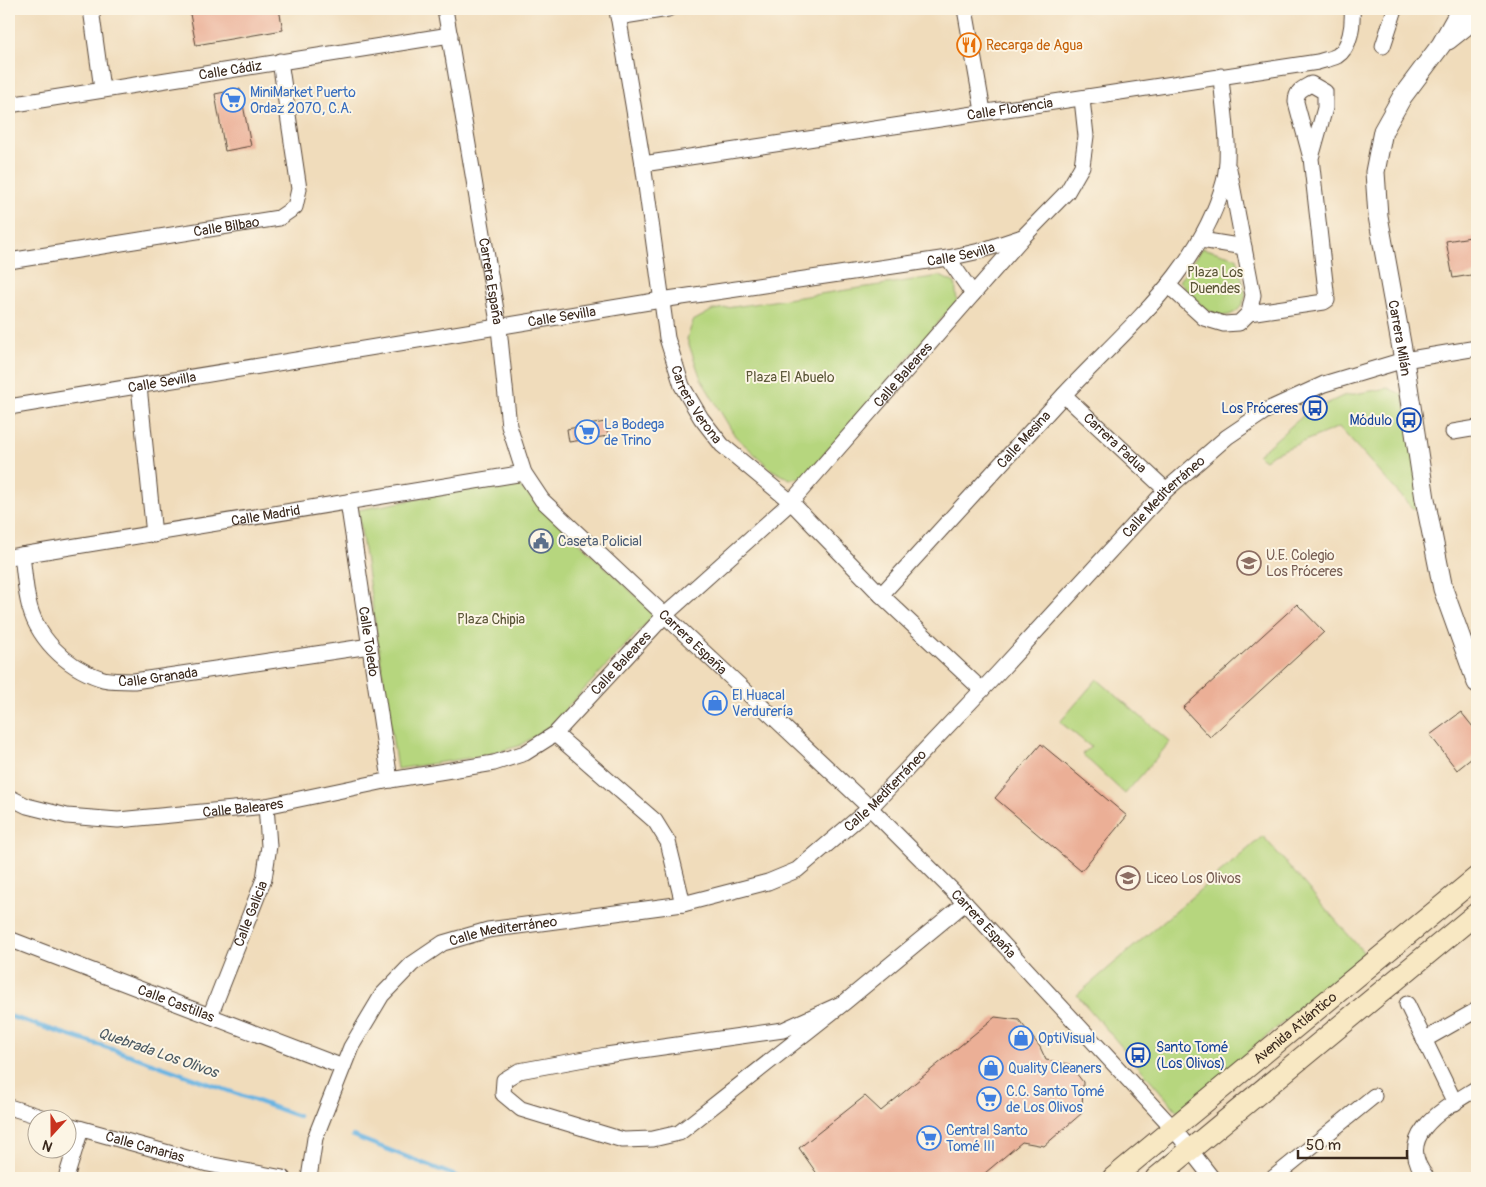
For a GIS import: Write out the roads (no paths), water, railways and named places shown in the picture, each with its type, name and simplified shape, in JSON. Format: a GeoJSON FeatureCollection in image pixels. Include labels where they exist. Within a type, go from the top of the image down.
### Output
{"type":"FeatureCollection","features":[{"type":"Feature","properties":{"kind":"main road","name":"Avenida Atlántico"},"geometry":{"type":"LineString","coordinates":[[1113,1178],[1354,981],[1477,877]]}},
{"type":"Feature","properties":{"kind":"main road","name":"Avenida Atlántico"},"geometry":{"type":"LineString","coordinates":[[1156,1178],[1477,913]]}},
{"type":"Feature","properties":{"kind":"street"},"geometry":{"type":"LineString","coordinates":[[91,9],[102,89]]}},
{"type":"Feature","properties":{"kind":"street","name":"Carrera España"},"geometry":{"type":"LineString","coordinates":[[445,9],[499,328],[509,426],[524,473],[542,500],[870,808],[965,903],[1172,1128],[1212,1178]]}},
{"type":"Feature","properties":{"kind":"street"},"geometry":{"type":"LineString","coordinates":[[618,13],[668,9]]}},
{"type":"Feature","properties":{"kind":"street"},"geometry":{"type":"LineString","coordinates":[[965,9],[983,111]]}},
{"type":"Feature","properties":{"kind":"street"},"geometry":{"type":"LineString","coordinates":[[1383,46],[1395,9]]}},
{"type":"Feature","properties":{"kind":"street","name":"Carrera Milán"},"geometry":{"type":"LineString","coordinates":[[1461,9],[1441,45],[1402,97],[1383,131],[1375,172],[1378,216],[1404,360],[1425,499],[1443,589],[1477,682]]}},
{"type":"Feature","properties":{"kind":"street","name":"Carrera Verona"},"geometry":{"type":"LineString","coordinates":[[618,13],[643,164],[660,300],[667,338],[682,386],[701,418],[722,444],[791,502],[881,595],[982,690]]}},
{"type":"Feature","properties":{"kind":"street","name":"Calle Florencia"},"geometry":{"type":"LineString","coordinates":[[643,164],[983,111],[1082,99],[1318,62],[1338,56],[1348,42],[1352,15]]}},
{"type":"Feature","properties":{"kind":"street"},"geometry":{"type":"LineString","coordinates":[[1441,45],[1477,17]]}},
{"type":"Feature","properties":{"kind":"street","name":"Calle Cádiz"},"geometry":{"type":"LineString","coordinates":[[9,105],[450,35]]}},
{"type":"Feature","properties":{"kind":"street","name":"Calle Bilbao"},"geometry":{"type":"LineString","coordinates":[[9,261],[278,218],[295,207],[299,189],[280,61]]}},
{"type":"Feature","properties":{"kind":"street","name":"Calle Mesina"},"geometry":{"type":"LineString","coordinates":[[1221,76],[1226,150],[1253,295],[1249,313]]}},
{"type":"Feature","properties":{"kind":"street","name":"Calle Baleares"},"geometry":{"type":"LineString","coordinates":[[9,797],[27,806],[67,816],[118,820],[266,806],[390,780],[494,763],[525,754],[555,734],[665,615],[791,502],[1023,237],[1067,192],[1082,166],[1086,136],[1082,99]]}},
{"type":"Feature","properties":{"kind":"street","name":"Calle Mesina"},"geometry":{"type":"LineString","coordinates":[[881,595],[1064,395],[1169,286],[1200,240],[1224,180],[1226,150]]}},
{"type":"Feature","properties":{"kind":"street"},"geometry":{"type":"LineString","coordinates":[[1169,286],[1204,318],[1224,324],[1238,323],[1249,313],[1327,300],[1311,158]]}},
{"type":"Feature","properties":{"kind":"street","name":"Calle Sevilla"},"geometry":{"type":"LineString","coordinates":[[9,407],[499,328],[660,300],[948,258],[980,251],[1023,237]]}},
{"type":"Feature","properties":{"kind":"street"},"geometry":{"type":"LineString","coordinates":[[1200,240],[1244,247]]}},
{"type":"Feature","properties":{"kind":"street"},"geometry":{"type":"LineString","coordinates":[[948,258],[973,294]]}},
{"type":"Feature","properties":{"kind":"street","name":"Calle Mediterráneo"},"geometry":{"type":"LineString","coordinates":[[309,1178],[315,1138],[351,1048],[382,995],[412,964],[443,943],[488,930],[682,904],[768,882],[797,870],[870,808],[982,690],[1166,490],[1227,437],[1267,410],[1324,384],[1404,360],[1477,348]]}},
{"type":"Feature","properties":{"kind":"street"},"geometry":{"type":"LineString","coordinates":[[139,386],[154,535]]}},
{"type":"Feature","properties":{"kind":"street","name":"Carrera Padua"},"geometry":{"type":"LineString","coordinates":[[1064,395],[1166,490]]}},
{"type":"Feature","properties":{"kind":"street"},"geometry":{"type":"LineString","coordinates":[[1453,432],[1477,428]]}},
{"type":"Feature","properties":{"kind":"street","name":"Calle Madrid"},"geometry":{"type":"LineString","coordinates":[[15,556],[154,535],[524,473]]}},
{"type":"Feature","properties":{"kind":"street","name":"Calle Toledo"},"geometry":{"type":"LineString","coordinates":[[348,502],[390,780]]}},
{"type":"Feature","properties":{"kind":"street","name":"Calle Granada"},"geometry":{"type":"LineString","coordinates":[[15,556],[36,624],[55,652],[79,669],[102,679],[134,681],[370,646]]}},
{"type":"Feature","properties":{"kind":"street"},"geometry":{"type":"LineString","coordinates":[[555,734],[654,821],[668,842],[682,904]]}},
{"type":"Feature","properties":{"kind":"street","name":"Calle Galicia"},"geometry":{"type":"LineString","coordinates":[[210,1016],[264,879],[269,846],[266,806]]}},
{"type":"Feature","properties":{"kind":"street"},"geometry":{"type":"LineString","coordinates":[[845,1002],[782,1030],[519,1071],[504,1080],[503,1094],[521,1109],[623,1140],[653,1139],[679,1133],[845,1002],[965,903]]}},
{"type":"Feature","properties":{"kind":"street","name":"Calle Castillas"},"geometry":{"type":"LineString","coordinates":[[9,939],[343,1067]]}},
{"type":"Feature","properties":{"kind":"street"},"geometry":{"type":"LineString","coordinates":[[1407,1004],[1455,1103]]}},
{"type":"Feature","properties":{"kind":"street"},"geometry":{"type":"LineString","coordinates":[[1424,1040],[1477,1010]]}},
{"type":"Feature","properties":{"kind":"street"},"geometry":{"type":"LineString","coordinates":[[1427,1178],[1420,1170],[1413,1149],[1416,1139],[1428,1124],[1477,1088]]}},
{"type":"Feature","properties":{"kind":"street"},"geometry":{"type":"LineString","coordinates":[[1273,1178],[1374,1096]]}},
{"type":"Feature","properties":{"kind":"street"},"geometry":{"type":"LineString","coordinates":[[9,1106],[28,1112]]}},
{"type":"Feature","properties":{"kind":"street","name":"Calle Canarias"},"geometry":{"type":"LineString","coordinates":[[78,1128],[206,1171],[283,1178]]}},
{"type":"Feature","properties":{"kind":"street"},"geometry":{"type":"LineString","coordinates":[[66,1178],[69,1160]]}},
{"type":"Feature","properties":{"kind":"waterway","name":"Quebrada Los Olivos"},"geometry":{"type":"LineString","coordinates":[[9,1016],[124,1053],[298,1116]]}},
{"type":"Feature","properties":{"kind":"waterway","name":"Quebrada Los Olivos"},"geometry":{"type":"LineString","coordinates":[[353,1136],[461,1178]]}},
{"type":"Feature","properties":{"kind":"place","name":"Recarga de Agua"},"geometry":{"type":"Point","coordinates":[969,45]}},
{"type":"Feature","properties":{"kind":"place","name":"MiniMarket Puerto Ordaz 2070, C.A."},"geometry":{"type":"Point","coordinates":[233,100]}},
{"type":"Feature","properties":{"kind":"place","name":"Los Próceres"},"geometry":{"type":"Point","coordinates":[1315,408]}},
{"type":"Feature","properties":{"kind":"place","name":"Módulo"},"geometry":{"type":"Point","coordinates":[1409,420]}},
{"type":"Feature","properties":{"kind":"place","name":"La Bodega de Trino"},"geometry":{"type":"Point","coordinates":[587,432]}},
{"type":"Feature","properties":{"kind":"place","name":"Caseta Policial"},"geometry":{"type":"Point","coordinates":[541,541]}},
{"type":"Feature","properties":{"kind":"place","name":"U.E. Colegio Los Próceres"},"geometry":{"type":"Point","coordinates":[1249,563]}},
{"type":"Feature","properties":{"kind":"place","name":"El Huacal Verdurería"},"geometry":{"type":"Point","coordinates":[715,703]}},
{"type":"Feature","properties":{"kind":"place","name":"Liceo Los Olivos"},"geometry":{"type":"Point","coordinates":[1128,878]}},
{"type":"Feature","properties":{"kind":"place","name":"OptiVisual"},"geometry":{"type":"Point","coordinates":[1021,1038]}},
{"type":"Feature","properties":{"kind":"place","name":"Santo Tomé (Los Olivos)"},"geometry":{"type":"Point","coordinates":[1138,1055]}},
{"type":"Feature","properties":{"kind":"place","name":"Quality Cleaners"},"geometry":{"type":"Point","coordinates":[991,1068]}},
{"type":"Feature","properties":{"kind":"place","name":"C.C. Santo Tomé de Los Olivos"},"geometry":{"type":"Point","coordinates":[989,1099]}},
{"type":"Feature","properties":{"kind":"place","name":"Central Santo Tomé III"},"geometry":{"type":"Point","coordinates":[929,1138]}},
{"type":"Feature","properties":{"kind":"park label","name":"Plaza Los Duendes"},"geometry":{"type":"Point","coordinates":[1215,280]}},
{"type":"Feature","properties":{"kind":"park label","name":"Plaza El Abuelo"},"geometry":{"type":"Point","coordinates":[790,377]}},
{"type":"Feature","properties":{"kind":"park label","name":"Plaza Chipia"},"geometry":{"type":"Point","coordinates":[491,619]}}]}
